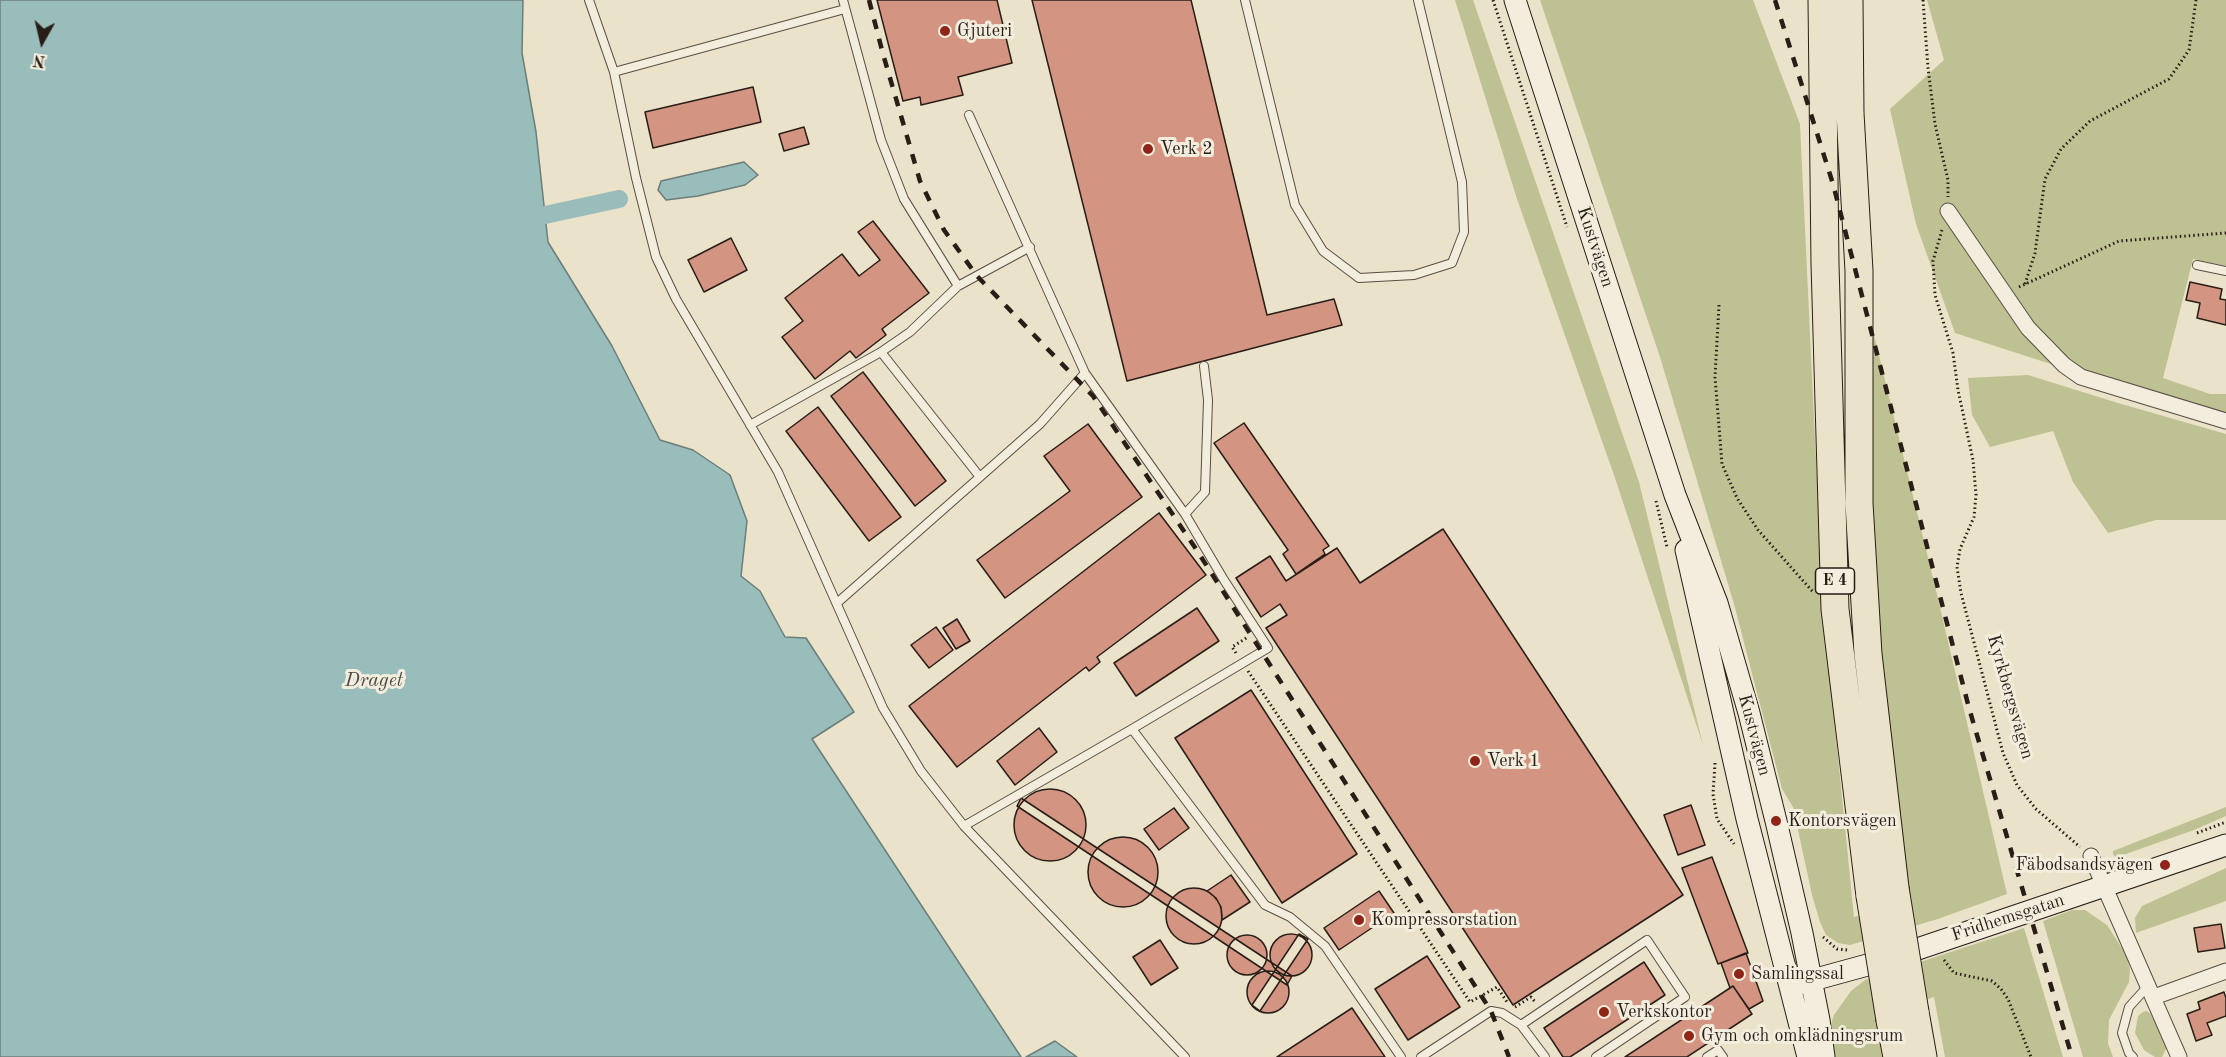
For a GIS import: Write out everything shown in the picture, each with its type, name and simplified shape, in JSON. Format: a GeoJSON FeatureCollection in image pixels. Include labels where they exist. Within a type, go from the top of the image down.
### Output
{"type":"FeatureCollection","features":[{"type":"Feature","properties":{"kind":"highway","name":"E 4"},"geometry":{"type":"LineString","coordinates":[[1822,0],[1825,264],[1835,609],[1902,1016],[1897,1057]]}},
{"type":"Feature","properties":{"kind":"highway","name":"E 4"},"geometry":{"type":"LineString","coordinates":[[1849,0],[1850,113],[1859,271],[1861,526],[1883,892]]}},
{"type":"Feature","properties":{"kind":"highway","name":"E 4"},"geometry":{"type":"LineString","coordinates":[[1902,1016],[1923,1057]]}},
{"type":"Feature","properties":{"kind":"main road","name":"Kustvägen"},"geometry":{"type":"LineString","coordinates":[[1515,0],[1695,598],[1747,819],[1808,1057]]}},
{"type":"Feature","properties":{"kind":"main road","name":"Kustvägen"},"geometry":{"type":"LineString","coordinates":[[1665,498],[1717,603],[1749,713],[1776,821],[1811,981],[1824,1057]]}},
{"type":"Feature","properties":{"kind":"main road","name":"Fridhemsgatan"},"geometry":{"type":"LineString","coordinates":[[1789,986],[1882,961],[2226,845]]}},
{"type":"Feature","properties":{"kind":"street"},"geometry":{"type":"LineString","coordinates":[[1948,211],[2028,328],[2064,365],[2081,377],[2226,421]]}},
{"type":"Feature","properties":{"kind":"street"},"geometry":{"type":"LineString","coordinates":[[2091,855],[2179,1057]]}},
{"type":"Feature","properties":{"kind":"street"},"geometry":{"type":"LineString","coordinates":[[2151,991],[2226,971]]}},
{"type":"Feature","properties":{"kind":"lane"},"geometry":{"type":"LineString","coordinates":[[589,0],[614,72],[656,257],[676,299],[778,472],[883,708],[921,771],[964,826],[1185,1057]]}},
{"type":"Feature","properties":{"kind":"lane"},"geometry":{"type":"LineString","coordinates":[[843,0],[881,140],[904,199],[958,286]]}},
{"type":"Feature","properties":{"kind":"lane"},"geometry":{"type":"LineString","coordinates":[[1245,0],[1295,205],[1323,251],[1359,278],[1414,276],[1452,263],[1464,232],[1462,182],[1418,0]]}},
{"type":"Feature","properties":{"kind":"lane"},"geometry":{"type":"LineString","coordinates":[[614,72],[845,9]]}},
{"type":"Feature","properties":{"kind":"lane"},"geometry":{"type":"LineString","coordinates":[[964,826],[1268,648],[1185,514],[1085,373],[969,115]]}},
{"type":"Feature","properties":{"kind":"lane"},"geometry":{"type":"LineString","coordinates":[[750,425],[881,352],[910,332],[958,286],[1030,247]]}},
{"type":"Feature","properties":{"kind":"lane"},"geometry":{"type":"LineString","coordinates":[[2197,265],[2226,271]]}},
{"type":"Feature","properties":{"kind":"lane"},"geometry":{"type":"LineString","coordinates":[[881,352],[980,477]]}},
{"type":"Feature","properties":{"kind":"lane"},"geometry":{"type":"LineString","coordinates":[[1185,514],[1205,492],[1208,400],[1204,366]]}},
{"type":"Feature","properties":{"kind":"lane"},"geometry":{"type":"LineString","coordinates":[[837,603],[1040,424],[1085,373]]}},
{"type":"Feature","properties":{"kind":"lane"},"geometry":{"type":"LineString","coordinates":[[1132,729],[1265,905],[1290,917],[1325,946],[1401,1057]]}},
{"type":"Feature","properties":{"kind":"lane"},"geometry":{"type":"LineString","coordinates":[[1521,1025],[1647,940],[1685,997],[1596,1057]]}},
{"type":"Feature","properties":{"kind":"lane"},"geometry":{"type":"LineString","coordinates":[[2133,1057],[2129,1053],[2122,1033],[2130,1007],[2151,991]]}},
{"type":"Feature","properties":{"kind":"lane"},"geometry":{"type":"LineString","coordinates":[[1421,1057],[1491,1011],[1502,1013],[1521,1025],[1545,1057]]}},
{"type":"Feature","properties":{"kind":"lane"},"geometry":{"type":"LineString","coordinates":[[1707,1057],[1718,1050],[1723,1057]]}},
{"type":"Feature","properties":{"kind":"path"},"geometry":{"type":"LineString","coordinates":[[1493,0],[1567,227]]}},
{"type":"Feature","properties":{"kind":"path","name":"Kyrkbergsvägen"},"geometry":{"type":"LineString","coordinates":[[1923,0],[1935,124],[1948,180],[1948,211],[1934,261],[1935,295],[1947,340],[1953,353],[1958,390],[1973,460],[1976,495],[1974,517],[1960,549],[1957,567],[1961,593],[2003,753],[2018,785],[2036,809],[2091,855]]}},
{"type":"Feature","properties":{"kind":"path"},"geometry":{"type":"LineString","coordinates":[[2025,284],[2035,253],[2045,179],[2061,149],[2090,121],[2169,79],[2189,51],[2196,0]]}},
{"type":"Feature","properties":{"kind":"path"},"geometry":{"type":"LineString","coordinates":[[2004,294],[2118,241],[2226,233]]}},
{"type":"Feature","properties":{"kind":"path"},"geometry":{"type":"LineString","coordinates":[[1719,305],[1715,377],[1722,464],[1737,498],[1758,530],[1817,595]]}},
{"type":"Feature","properties":{"kind":"path"},"geometry":{"type":"LineString","coordinates":[[1665,498],[1667,547]]}},
{"type":"Feature","properties":{"kind":"path"},"geometry":{"type":"LineString","coordinates":[[1257,631],[1232,647],[1470,1002],[1497,987],[1513,1009],[1531,997],[1541,1011]]}},
{"type":"Feature","properties":{"kind":"path"},"geometry":{"type":"LineString","coordinates":[[1715,759],[1713,794],[1718,819],[1737,848]]}},
{"type":"Feature","properties":{"kind":"path"},"geometry":{"type":"LineString","coordinates":[[2204,830],[2226,822]]}},
{"type":"Feature","properties":{"kind":"path"},"geometry":{"type":"LineString","coordinates":[[1934,943],[1954,973],[1992,981],[2001,989],[2008,999],[2031,1057]]}},
{"type":"Feature","properties":{"kind":"green space"},"geometry":{"type":"Polygon","coordinates":[[[1455,0],[1473,0],[1639,482],[1703,745],[1615,478],[1517,199],[1455,0]]]}},
{"type":"Feature","properties":{"kind":"green space"},"geometry":{"type":"Polygon","coordinates":[[[1540,0],[1753,0],[1800,124],[1823,607],[1854,917],[1904,903],[1876,647],[1867,306],[2007,894],[1938,919],[1850,945],[1838,943],[1826,935],[1812,895],[1793,807],[1782,789],[1734,604],[1660,357],[1540,0]]]}},
{"type":"Feature","properties":{"kind":"green space"},"geometry":{"type":"Polygon","coordinates":[[[1927,0],[2226,0],[2226,266],[2193,259],[2163,378],[2210,394],[2226,394],[2226,412],[2060,367],[1955,333],[1916,224],[1890,109],[1944,60],[1927,0]]]}},
{"type":"Feature","properties":{"kind":"green space"},"geometry":{"type":"Polygon","coordinates":[[[2028,375],[2226,434],[2226,520],[2156,520],[2108,533],[2073,482],[2053,431],[1990,447],[1972,415],[1968,378],[2028,375]]]}},
{"type":"Feature","properties":{"kind":"green space"},"geometry":{"type":"Polygon","coordinates":[[[2226,807],[2226,816],[2194,830],[2120,856],[2115,857],[2113,854],[2113,851],[2226,807]]]}},
{"type":"Feature","properties":{"kind":"green space"},"geometry":{"type":"Polygon","coordinates":[[[2226,868],[2226,901],[2136,933],[2135,918],[2142,906],[2226,868]]]}},
{"type":"Feature","properties":{"kind":"green space"},"geometry":{"type":"Polygon","coordinates":[[[2072,910],[2085,910],[2107,925],[2127,956],[2130,969],[2129,982],[2109,1020],[2108,1043],[2113,1057],[2083,1057],[2043,921],[2072,910]]]}},
{"type":"Feature","properties":{"kind":"green space"},"geometry":{"type":"Polygon","coordinates":[[[2024,928],[2063,1057],[1945,1057],[1934,997],[1877,1016],[1883,1057],[1832,1057],[1830,1027],[1834,1015],[1851,991],[1865,980],[2024,928]]]}},
{"type":"Feature","properties":{"kind":"green space"},"geometry":{"type":"Polygon","coordinates":[[[2146,1011],[2150,1013],[2168,1045],[2162,1057],[2155,1057],[2144,1050],[2135,1033],[2138,1016],[2146,1011]]]}},
{"type":"Feature","properties":{"kind":"water","name":"Draget"},"geometry":{"type":"Polygon","coordinates":[[[0,0],[523,0],[522,53],[536,132],[548,242],[612,346],[660,440],[693,450],[730,475],[747,521],[741,576],[760,591],[785,637],[806,638],[854,712],[812,739],[1021,1057],[0,1057],[0,0]]]}},
{"type":"Feature","properties":{"kind":"water"},"geometry":{"type":"Polygon","coordinates":[[[744,162],[758,175],[745,185],[698,196],[666,200],[658,190],[661,181],[744,162]]]}},
{"type":"Feature","properties":{"kind":"water"},"geometry":{"type":"Polygon","coordinates":[[[1055,1041],[1077,1057],[1026,1057],[1055,1041]]]}},
{"type":"Feature","properties":{"kind":"building","name":"Gjuteri"},"geometry":{"type":"Polygon","coordinates":[[[877,0],[997,0],[1012,63],[958,77],[963,95],[921,105],[920,97],[903,101],[877,0]]]}},
{"type":"Feature","properties":{"kind":"building","name":"Verk 2"},"geometry":{"type":"Polygon","coordinates":[[[1032,0],[1191,0],[1267,315],[1334,299],[1342,325],[1127,381],[1032,0]]]}},
{"type":"Feature","properties":{"kind":"building"},"geometry":{"type":"Polygon","coordinates":[[[753,87],[761,122],[653,148],[645,112],[753,87]]]}},
{"type":"Feature","properties":{"kind":"building"},"geometry":{"type":"Polygon","coordinates":[[[804,127],[809,144],[784,151],[779,134],[804,127]]]}},
{"type":"Feature","properties":{"kind":"building"},"geometry":{"type":"Polygon","coordinates":[[[873,221],[929,293],[882,329],[886,335],[856,358],[850,351],[815,379],[782,337],[803,321],[785,298],[842,254],[859,276],[880,260],[858,232],[873,221]]]}},
{"type":"Feature","properties":{"kind":"building"},"geometry":{"type":"Polygon","coordinates":[[[731,238],[747,270],[704,292],[688,260],[731,238]]]}},
{"type":"Feature","properties":{"kind":"building"},"geometry":{"type":"Polygon","coordinates":[[[2190,282],[2222,289],[2220,299],[2226,300],[2226,325],[2197,318],[2200,303],[2186,300],[2190,282]]]}},
{"type":"Feature","properties":{"kind":"building"},"geometry":{"type":"Polygon","coordinates":[[[863,372],[946,481],[915,506],[831,396],[863,372]]]}},
{"type":"Feature","properties":{"kind":"building"},"geometry":{"type":"Polygon","coordinates":[[[818,407],[901,517],[869,541],[786,431],[818,407]]]}},
{"type":"Feature","properties":{"kind":"building"},"geometry":{"type":"Polygon","coordinates":[[[1244,423],[1329,546],[1323,550],[1325,554],[1296,574],[1283,554],[1288,550],[1214,443],[1244,423]]]}},
{"type":"Feature","properties":{"kind":"building"},"geometry":{"type":"Polygon","coordinates":[[[1088,424],[1142,497],[1005,598],[977,560],[1070,491],[1044,456],[1088,424]]]}},
{"type":"Feature","properties":{"kind":"building"},"geometry":{"type":"Polygon","coordinates":[[[1159,513],[1206,575],[1097,657],[1100,662],[1089,671],[1086,667],[957,767],[909,706],[1159,513]]]}},
{"type":"Feature","properties":{"kind":"building","name":"Verk 1"},"geometry":{"type":"Polygon","coordinates":[[[1443,529],[1683,895],[1513,1005],[1266,628],[1287,615],[1280,604],[1261,617],[1236,578],[1270,556],[1286,581],[1337,548],[1360,583],[1443,529]]]}},
{"type":"Feature","properties":{"kind":"building"},"geometry":{"type":"Polygon","coordinates":[[[1197,608],[1219,641],[1136,696],[1114,663],[1197,608]]]}},
{"type":"Feature","properties":{"kind":"building"},"geometry":{"type":"Polygon","coordinates":[[[957,619],[970,641],[956,649],[943,628],[957,619]]]}},
{"type":"Feature","properties":{"kind":"building"},"geometry":{"type":"Polygon","coordinates":[[[936,627],[953,650],[929,668],[911,645],[936,627]]]}},
{"type":"Feature","properties":{"kind":"building"},"geometry":{"type":"Polygon","coordinates":[[[1251,690],[1357,854],[1282,903],[1175,738],[1251,690]]]}},
{"type":"Feature","properties":{"kind":"building"},"geometry":{"type":"Polygon","coordinates":[[[1039,728],[1057,752],[1015,785],[997,761],[1039,728]]]}},
{"type":"Feature","properties":{"kind":"building"},"geometry":{"type":"Polygon","coordinates":[[[1057,789],[1076,799],[1084,811],[1086,825],[1084,839],[1076,851],[1064,859],[1043,861],[1024,851],[1016,839],[1014,818],[1024,799],[1036,791],[1057,789]]]}},
{"type":"Feature","properties":{"kind":"building"},"geometry":{"type":"Polygon","coordinates":[[[1021,798],[1292,976],[1287,985],[1017,806],[1021,798]]]}},
{"type":"Feature","properties":{"kind":"building"},"geometry":{"type":"Polygon","coordinates":[[[1691,805],[1705,845],[1678,855],[1664,815],[1691,805]]]}},
{"type":"Feature","properties":{"kind":"building"},"geometry":{"type":"Polygon","coordinates":[[[1174,808],[1189,828],[1159,850],[1144,829],[1174,808]]]}},
{"type":"Feature","properties":{"kind":"building"},"geometry":{"type":"Polygon","coordinates":[[[1123,837],[1136,840],[1148,847],[1155,859],[1158,872],[1155,885],[1148,897],[1136,904],[1123,907],[1110,904],[1098,897],[1091,885],[1088,872],[1091,859],[1098,847],[1110,840],[1123,837]]]}},
{"type":"Feature","properties":{"kind":"building"},"geometry":{"type":"Polygon","coordinates":[[[1712,857],[1748,953],[1718,964],[1682,868],[1712,857]]]}},
{"type":"Feature","properties":{"kind":"building"},"geometry":{"type":"Polygon","coordinates":[[[1231,875],[1250,902],[1222,920],[1221,907],[1216,898],[1207,891],[1231,875]]]}},
{"type":"Feature","properties":{"kind":"building"},"geometry":{"type":"Polygon","coordinates":[[[1188,888],[1200,888],[1210,892],[1218,900],[1222,916],[1218,932],[1210,940],[1200,944],[1188,944],[1178,940],[1170,932],[1166,922],[1166,910],[1170,900],[1178,892],[1188,888]]]}},
{"type":"Feature","properties":{"kind":"building","name":"Kompressorstation"},"geometry":{"type":"Polygon","coordinates":[[[1379,891],[1394,913],[1339,950],[1324,928],[1379,891]]]}},
{"type":"Feature","properties":{"kind":"building"},"geometry":{"type":"Polygon","coordinates":[[[2221,924],[2225,948],[2198,952],[2194,928],[2221,924]]]}},
{"type":"Feature","properties":{"kind":"building"},"geometry":{"type":"Polygon","coordinates":[[[1291,934],[1306,940],[1312,955],[1306,970],[1291,976],[1276,970],[1270,955],[1276,940],[1291,934]]]}},
{"type":"Feature","properties":{"kind":"building"},"geometry":{"type":"Polygon","coordinates":[[[1299,934],[1308,939],[1260,1011],[1252,1005],[1299,934]]]}},
{"type":"Feature","properties":{"kind":"building"},"geometry":{"type":"Polygon","coordinates":[[[1247,935],[1255,936],[1261,941],[1266,947],[1266,963],[1261,969],[1255,974],[1247,975],[1239,974],[1233,969],[1228,963],[1227,955],[1228,947],[1233,941],[1239,936],[1247,935]]]}},
{"type":"Feature","properties":{"kind":"building"},"geometry":{"type":"Polygon","coordinates":[[[1160,940],[1178,968],[1151,985],[1133,957],[1160,940]]]}},
{"type":"Feature","properties":{"kind":"building","name":"Samlingssal"},"geometry":{"type":"Polygon","coordinates":[[[1746,953],[1763,1001],[1749,1009],[1733,986],[1730,988],[1721,963],[1746,953]]]}},
{"type":"Feature","properties":{"kind":"building"},"geometry":{"type":"Polygon","coordinates":[[[1427,956],[1460,1007],[1408,1040],[1375,989],[1427,956]]]}},
{"type":"Feature","properties":{"kind":"building","name":"Verkskontor"},"geometry":{"type":"Polygon","coordinates":[[[1644,962],[1665,995],[1570,1057],[1563,1057],[1544,1028],[1644,962]]]}},
{"type":"Feature","properties":{"kind":"building"},"geometry":{"type":"Polygon","coordinates":[[[1268,971],[1283,977],[1289,992],[1283,1007],[1268,1013],[1253,1007],[1247,992],[1253,977],[1268,971]]]}},
{"type":"Feature","properties":{"kind":"building","name":"Gym och omklädningsrum"},"geometry":{"type":"Polygon","coordinates":[[[1733,986],[1752,1014],[1687,1057],[1625,1057],[1733,986]]]}},
{"type":"Feature","properties":{"kind":"building"},"geometry":{"type":"Polygon","coordinates":[[[2224,992],[2226,1016],[2207,1023],[2212,1035],[2196,1041],[2187,1014],[2200,1009],[2198,1002],[2224,992]]]}},
{"type":"Feature","properties":{"kind":"building"},"geometry":{"type":"Polygon","coordinates":[[[1352,1008],[1385,1057],[1277,1057],[1352,1008]]]}},
{"type":"Feature","properties":{"kind":"waterway"},"geometry":{"type":"LineString","coordinates":[[545,215],[619,199]]}},
{"type":"Feature","properties":{"kind":"railway"},"geometry":{"type":"LineString","coordinates":[[869,0],[920,181],[944,230],[977,276],[1093,396],[1196,549],[1491,1011],[1509,1057]]}},
{"type":"Feature","properties":{"kind":"railway"},"geometry":{"type":"LineString","coordinates":[[1775,0],[1833,184],[1969,708],[2072,1057]]}},
{"type":"Feature","properties":{"kind":"place","name":"Gjuteri"},"geometry":{"type":"Point","coordinates":[945,31]}},
{"type":"Feature","properties":{"kind":"place","name":"Verk 2"},"geometry":{"type":"Point","coordinates":[1148,149]}},
{"type":"Feature","properties":{"kind":"place","name":"Verk 1"},"geometry":{"type":"Point","coordinates":[1475,761]}},
{"type":"Feature","properties":{"kind":"place","name":"Kontorsvägen"},"geometry":{"type":"Point","coordinates":[1776,821]}},
{"type":"Feature","properties":{"kind":"place","name":"Fäbodsandsvägen"},"geometry":{"type":"Point","coordinates":[2165,865]}},
{"type":"Feature","properties":{"kind":"place","name":"Kompressorstation"},"geometry":{"type":"Point","coordinates":[1359,920]}},
{"type":"Feature","properties":{"kind":"place","name":"Samlingssal"},"geometry":{"type":"Point","coordinates":[1739,974]}},
{"type":"Feature","properties":{"kind":"place","name":"Verkskontor"},"geometry":{"type":"Point","coordinates":[1604,1012]}},
{"type":"Feature","properties":{"kind":"place","name":"Gym och omklädningsrum"},"geometry":{"type":"Point","coordinates":[1689,1036]}}]}
